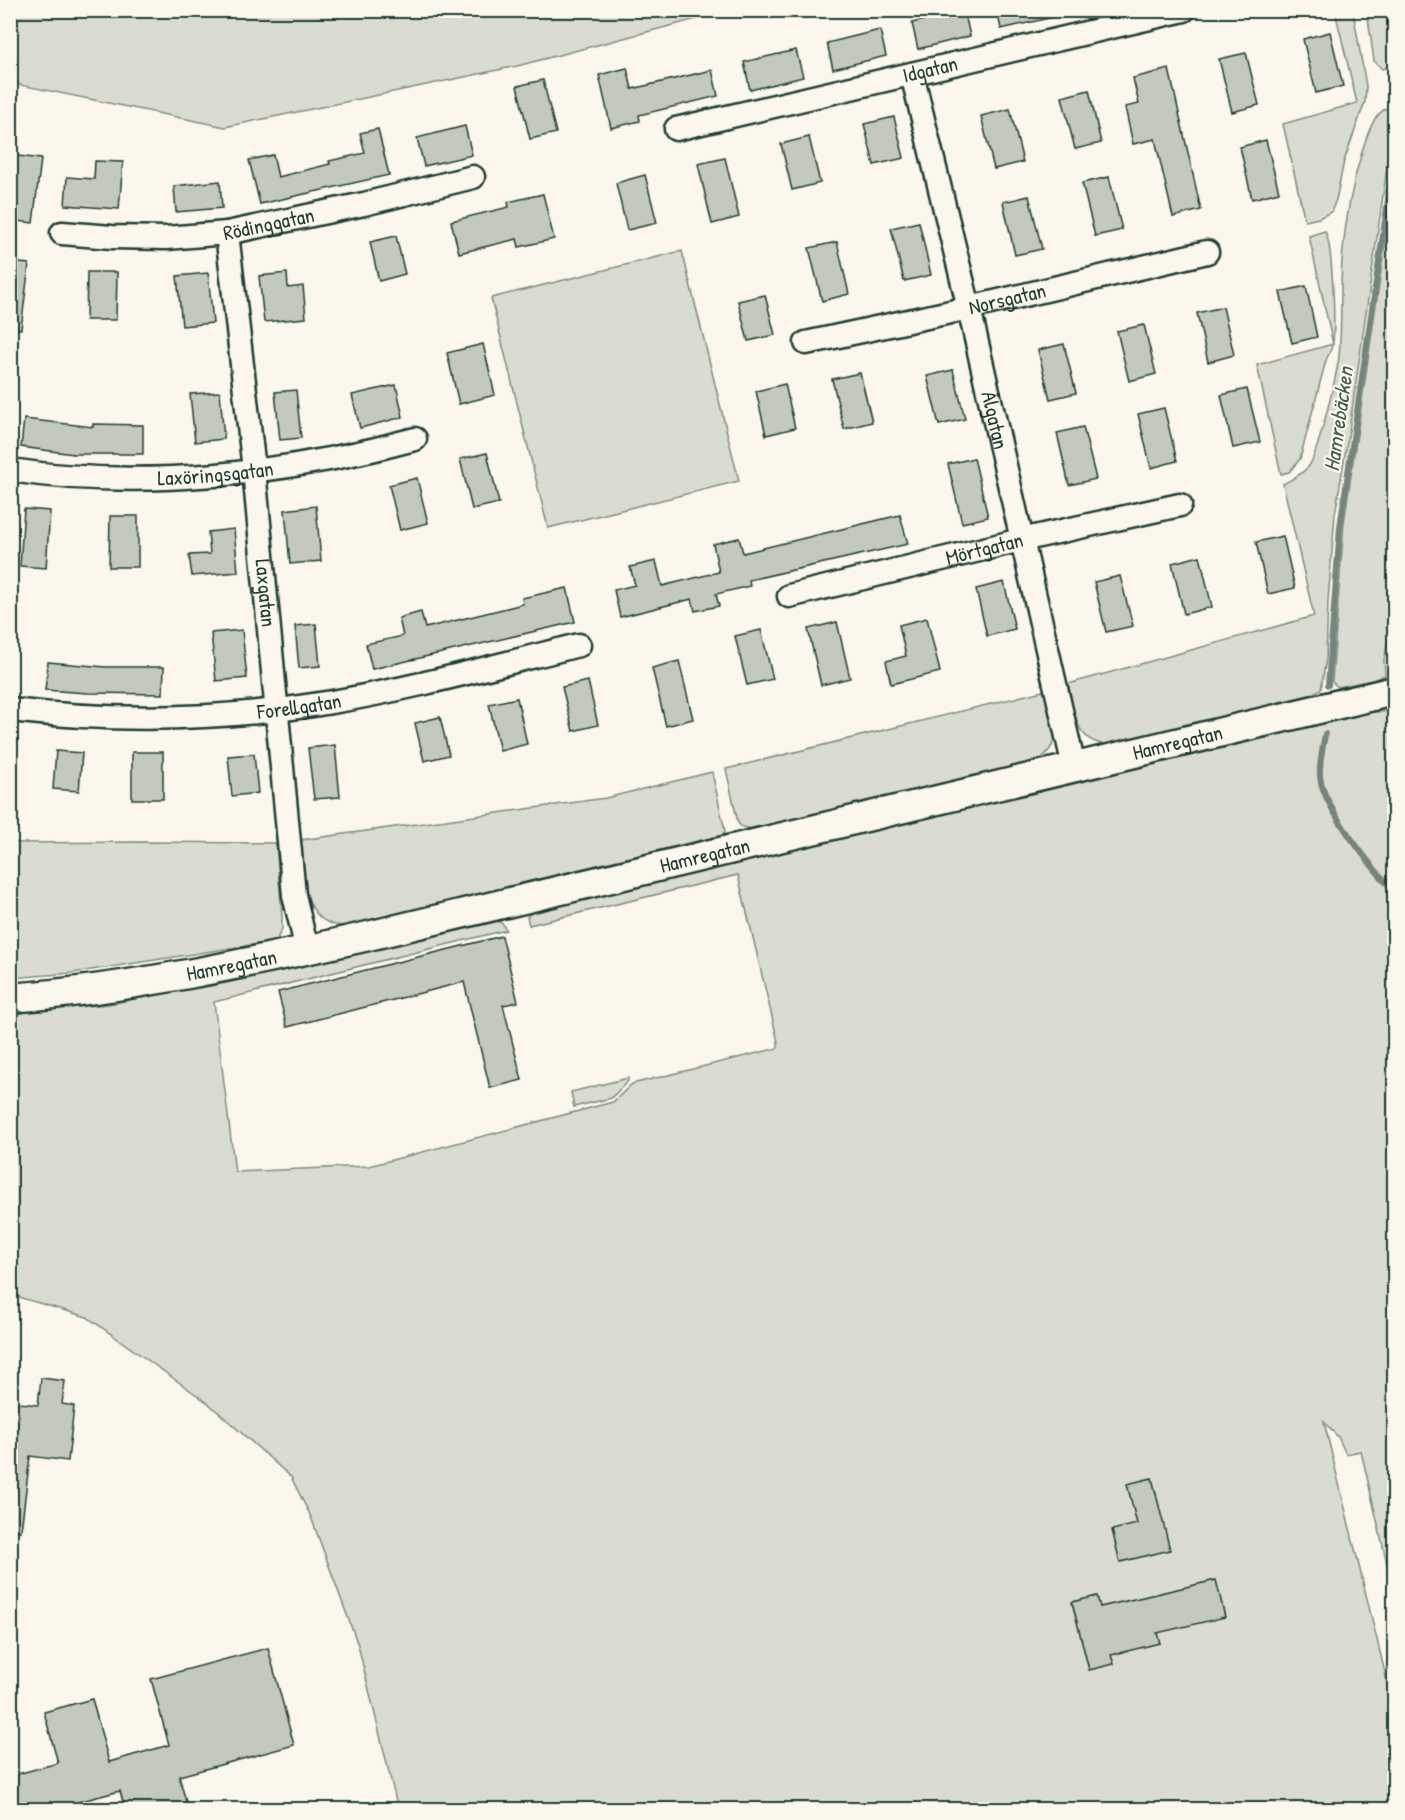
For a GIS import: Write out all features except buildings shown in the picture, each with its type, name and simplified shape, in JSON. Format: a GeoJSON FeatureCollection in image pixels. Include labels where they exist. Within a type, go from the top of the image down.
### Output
{"type":"FeatureCollection","features":[{"type":"Feature","properties":{"kind":"street","name":"Idgatan"},"geometry":{"type":"LineString","coordinates":[[676,129],[1184,10]]}},
{"type":"Feature","properties":{"kind":"street","name":"Ålgatan"},"geometry":{"type":"LineString","coordinates":[[912,74],[969,308],[1074,766]]}},
{"type":"Feature","properties":{"kind":"street","name":"Rödinggatan"},"geometry":{"type":"LineString","coordinates":[[62,233],[166,238],[227,233],[364,204],[473,177]]}},
{"type":"Feature","properties":{"kind":"street","name":"Laxgatan"},"geometry":{"type":"LineString","coordinates":[[227,233],[254,470],[294,895],[307,950]]}},
{"type":"Feature","properties":{"kind":"street","name":"Norsgatan"},"geometry":{"type":"LineString","coordinates":[[806,344],[1207,252]]}},
{"type":"Feature","properties":{"kind":"street","name":"Laxöringsgatan"},"geometry":{"type":"LineString","coordinates":[[10,470],[70,476],[137,478],[221,475],[362,453],[415,439]]}},
{"type":"Feature","properties":{"kind":"street","name":"Mörtgatan"},"geometry":{"type":"LineString","coordinates":[[789,596],[1021,540],[1180,505]]}},
{"type":"Feature","properties":{"kind":"street","name":"Forellgatan"},"geometry":{"type":"LineString","coordinates":[[10,710],[173,718],[276,710],[402,689],[579,645]]}},
{"type":"Feature","properties":{"kind":"street","name":"Hamregatan"},"geometry":{"type":"LineString","coordinates":[[10,998],[103,988],[221,968],[307,950],[1395,691]]}},
{"type":"Feature","properties":{"kind":"shaded area"},"geometry":{"type":"Polygon","coordinates":[[[10,11],[727,11],[517,66],[225,127],[11,83],[10,11]]]}},
{"type":"Feature","properties":{"kind":"shaded area"},"geometry":{"type":"Polygon","coordinates":[[[1335,11],[1353,11],[1366,86],[1365,102],[1344,161],[1336,200],[1331,212],[1305,221],[1283,124],[1357,103],[1335,11]]]}},
{"type":"Feature","properties":{"kind":"shaded area"},"geometry":{"type":"Polygon","coordinates":[[[1367,11],[1394,11],[1393,66],[1382,69],[1374,61],[1367,11]]]}},
{"type":"Feature","properties":{"kind":"shaded area"},"geometry":{"type":"Polygon","coordinates":[[[1393,106],[1394,119],[1335,514],[1326,659],[1321,689],[1308,696],[1109,744],[1089,739],[1078,724],[1068,684],[1314,616],[1283,484],[1309,466],[1322,430],[1339,356],[1342,260],[1352,189],[1373,122],[1381,112],[1393,106]]]}},
{"type":"Feature","properties":{"kind":"shaded area"},"geometry":{"type":"Polygon","coordinates":[[[1394,183],[1392,621],[1384,660],[1385,675],[1373,680],[1338,687],[1332,682],[1344,523],[1394,183]]]}},
{"type":"Feature","properties":{"kind":"shaded area"},"geometry":{"type":"Polygon","coordinates":[[[1325,231],[1332,268],[1333,343],[1309,236],[1325,231]]]}},
{"type":"Feature","properties":{"kind":"shaded area"},"geometry":{"type":"Polygon","coordinates":[[[682,251],[739,481],[548,528],[491,298],[682,251]]]}},
{"type":"Feature","properties":{"kind":"shaded area"},"geometry":{"type":"Polygon","coordinates":[[[1333,344],[1326,360],[1300,459],[1289,472],[1281,474],[1257,365],[1333,344]]]}},
{"type":"Feature","properties":{"kind":"shaded area"},"geometry":{"type":"Polygon","coordinates":[[[1047,690],[1055,721],[1055,738],[1046,755],[1036,763],[752,829],[742,827],[738,823],[726,769],[1047,690]]]}},
{"type":"Feature","properties":{"kind":"shaded area"},"geometry":{"type":"Polygon","coordinates":[[[1394,711],[1394,1275],[1389,1309],[1394,1342],[1394,1594],[1361,1451],[1346,1454],[1338,1437],[1324,1422],[1388,1685],[1394,1684],[1394,1809],[398,1809],[358,1645],[311,1517],[291,1477],[208,1403],[87,1317],[11,1295],[10,1013],[109,1004],[212,984],[493,919],[503,924],[506,930],[214,1002],[235,1172],[369,1166],[613,1102],[632,1084],[778,1048],[738,875],[529,925],[527,917],[535,909],[749,860],[1357,713],[1394,711]]]}},
{"type":"Feature","properties":{"kind":"shaded area"},"geometry":{"type":"Polygon","coordinates":[[[712,772],[725,832],[721,836],[356,925],[338,925],[324,921],[315,912],[309,900],[303,871],[301,840],[606,798],[712,772]]]}},
{"type":"Feature","properties":{"kind":"shaded area"},"geometry":{"type":"Polygon","coordinates":[[[11,843],[276,843],[282,929],[276,941],[72,973],[11,978],[11,843]]]}},
{"type":"Feature","properties":{"kind":"shaded area"},"geometry":{"type":"Polygon","coordinates":[[[628,1078],[628,1081],[611,1098],[574,1107],[571,1092],[628,1078]]]}},
{"type":"Feature","properties":{"kind":"shaded area"},"geometry":{"type":"Polygon","coordinates":[[[1394,1275],[1394,1342],[1389,1309],[1394,1275]]]}},
{"type":"Feature","properties":{"kind":"waterway","name":"Hamrebäcken"},"geometry":{"type":"LineString","coordinates":[[1328,685],[1340,527],[1394,159]]}},
{"type":"Feature","properties":{"kind":"waterway","name":"Hamrebäcken"},"geometry":{"type":"LineString","coordinates":[[1325,734],[1320,776],[1329,804],[1350,837],[1394,891]]}},
{"type":"Feature","properties":{"kind":"waterway"},"geometry":{"type":"LineString","coordinates":[[1392,1002],[1394,996]]}}]}
